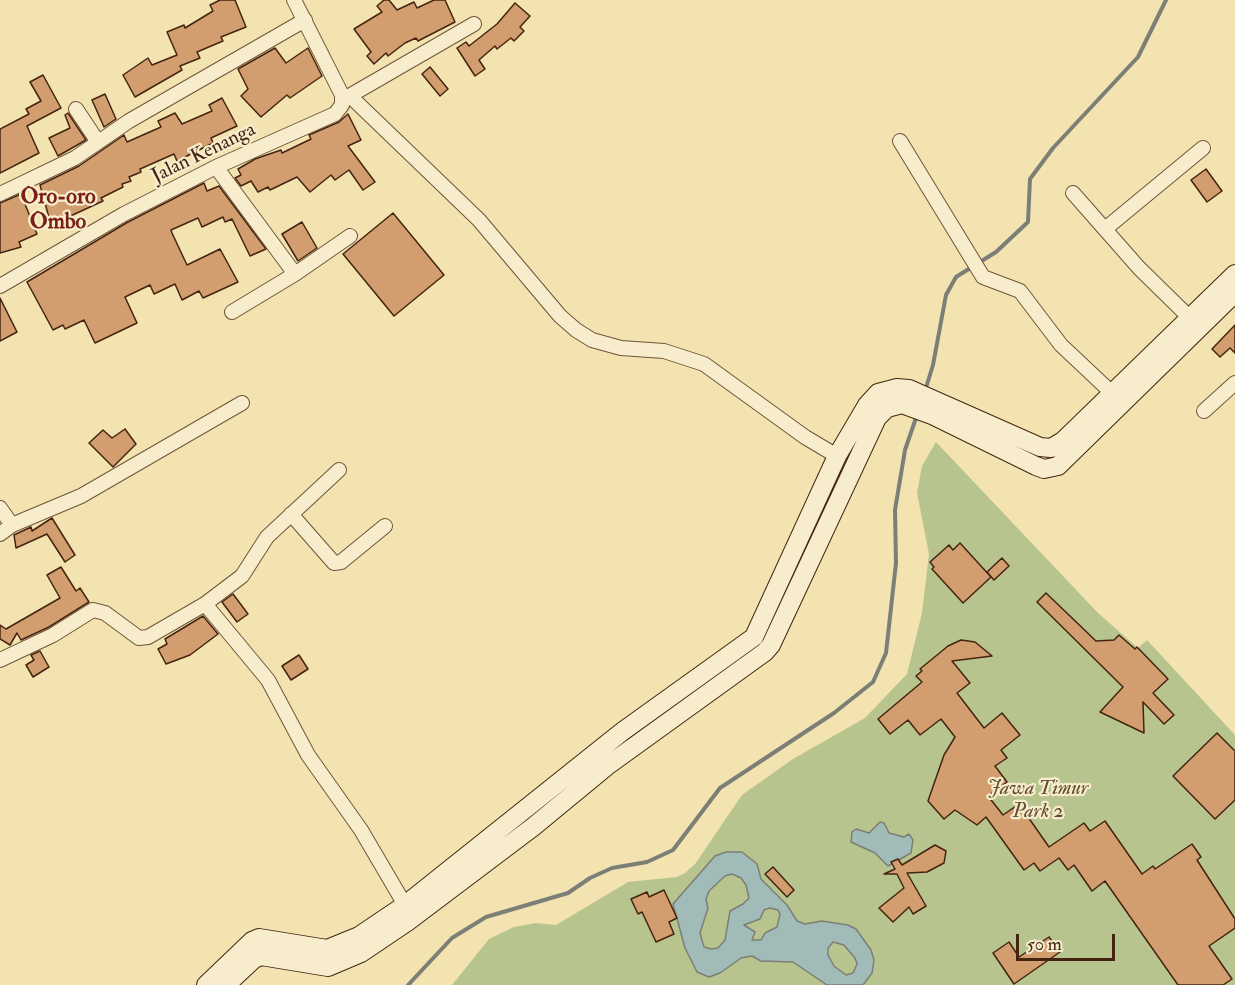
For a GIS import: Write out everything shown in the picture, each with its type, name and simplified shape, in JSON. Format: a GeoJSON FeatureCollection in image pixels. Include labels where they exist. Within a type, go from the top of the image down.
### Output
{"type":"FeatureCollection","features":[{"type":"Feature","properties":{"kind":"street"},"geometry":{"type":"LineString","coordinates":[[294,0],[346,98],[479,220],[560,316],[576,330],[592,340],[621,348],[664,351],[704,364],[805,437],[837,456]]}},
{"type":"Feature","properties":{"kind":"street"},"geometry":{"type":"LineString","coordinates":[[0,195],[75,158],[129,121],[305,20]]}},
{"type":"Feature","properties":{"kind":"street","name":"Jalan Kenanga"},"geometry":{"type":"LineString","coordinates":[[0,286],[124,214],[216,167],[332,117],[346,98],[474,24]]}},
{"type":"Feature","properties":{"kind":"street"},"geometry":{"type":"LineString","coordinates":[[76,109],[99,142]]}},
{"type":"Feature","properties":{"kind":"street"},"geometry":{"type":"LineString","coordinates":[[900,141],[977,267],[989,281],[1020,291],[1061,345],[1112,393]]}},
{"type":"Feature","properties":{"kind":"street"},"geometry":{"type":"LineString","coordinates":[[1105,229],[1203,148]]}},
{"type":"Feature","properties":{"kind":"street"},"geometry":{"type":"LineString","coordinates":[[216,167],[295,274]]}},
{"type":"Feature","properties":{"kind":"street"},"geometry":{"type":"LineString","coordinates":[[1073,193],[1139,268],[1189,317]]}},
{"type":"Feature","properties":{"kind":"street"},"geometry":{"type":"LineString","coordinates":[[231,312],[295,274],[350,236]]}},
{"type":"Feature","properties":{"kind":"street"},"geometry":{"type":"LineString","coordinates":[[528,820],[622,731],[754,636],[837,456],[870,400],[887,389],[1045,448],[1063,441],[1235,274]]}},
{"type":"Feature","properties":{"kind":"street"},"geometry":{"type":"LineString","coordinates":[[935,408],[1036,466],[1044,469],[1058,466],[1235,293]]}},
{"type":"Feature","properties":{"kind":"street"},"geometry":{"type":"LineString","coordinates":[[1204,411],[1235,383]]}},
{"type":"Feature","properties":{"kind":"street"},"geometry":{"type":"LineString","coordinates":[[206,985],[252,941],[259,938],[315,948],[338,947],[405,905],[751,664],[771,645],[877,417],[905,397]]}},
{"type":"Feature","properties":{"kind":"street"},"geometry":{"type":"LineString","coordinates":[[0,534],[12,525],[81,496],[242,403]]}},
{"type":"Feature","properties":{"kind":"street"},"geometry":{"type":"LineString","coordinates":[[0,660],[52,635],[93,610],[105,613],[139,638],[148,637],[205,604],[242,576],[267,537],[339,470]]}},
{"type":"Feature","properties":{"kind":"street"},"geometry":{"type":"LineString","coordinates":[[0,508],[12,525]]}},
{"type":"Feature","properties":{"kind":"street"},"geometry":{"type":"LineString","coordinates":[[291,514],[334,563],[341,562],[385,526]]}},
{"type":"Feature","properties":{"kind":"street"},"geometry":{"type":"LineString","coordinates":[[205,604],[268,680],[308,755],[361,830],[405,905]]}},
{"type":"Feature","properties":{"kind":"street"},"geometry":{"type":"LineString","coordinates":[[226,985],[254,959],[261,956],[328,967],[350,960],[407,922],[501,839]]}},
{"type":"Feature","properties":{"kind":"green space","name":"Jawa Timur Park 2"},"geometry":{"type":"Polygon","coordinates":[[[936,442],[1098,613],[1138,648],[1147,640],[1235,735],[1235,985],[452,985],[489,939],[514,927],[536,923],[556,925],[628,882],[677,877],[685,873],[695,864],[742,795],[793,759],[865,718],[907,674],[922,613],[929,554],[917,493],[922,466],[936,442]]]}},
{"type":"Feature","properties":{"kind":"water"},"geometry":{"type":"Polygon","coordinates":[[[880,822],[884,823],[889,833],[904,837],[909,834],[913,840],[911,853],[888,866],[875,853],[851,842],[852,832],[856,829],[869,833],[880,822]]]}},
{"type":"Feature","properties":{"kind":"water"},"geometry":{"type":"Polygon","coordinates":[[[726,852],[742,852],[757,864],[761,879],[787,905],[797,921],[805,924],[822,921],[848,925],[856,929],[871,950],[874,960],[872,973],[863,985],[827,985],[793,962],[761,961],[752,956],[741,958],[720,973],[709,977],[697,972],[685,948],[673,904],[715,856],[726,852]],[[732,874],[725,876],[709,891],[706,899],[708,908],[700,933],[704,947],[718,948],[725,940],[730,911],[749,898],[746,885],[741,878],[732,874]],[[770,908],[764,910],[760,919],[744,925],[755,932],[752,940],[761,940],[765,933],[777,927],[780,914],[778,910],[770,908]],[[833,942],[828,948],[828,955],[834,966],[846,975],[853,973],[857,964],[844,945],[833,942]]]}},
{"type":"Feature","properties":{"kind":"building"},"geometry":{"type":"Polygon","coordinates":[[[220,0],[235,0],[246,27],[221,37],[223,41],[197,52],[200,58],[180,66],[182,70],[135,97],[123,75],[148,58],[152,65],[177,55],[167,32],[184,25],[185,28],[213,11],[210,5],[220,0]]]}},
{"type":"Feature","properties":{"kind":"building"},"geometry":{"type":"Polygon","coordinates":[[[384,0],[389,0],[397,10],[414,2],[417,8],[434,0],[445,0],[455,22],[418,41],[416,38],[405,43],[388,56],[386,53],[374,64],[367,56],[371,52],[354,29],[382,12],[377,6],[384,0]]]}},
{"type":"Feature","properties":{"kind":"building"},"geometry":{"type":"Polygon","coordinates":[[[515,3],[530,16],[520,27],[524,31],[514,41],[511,38],[497,49],[495,46],[479,60],[485,69],[475,76],[457,48],[466,42],[469,46],[497,24],[515,3]]]}},
{"type":"Feature","properties":{"kind":"building"},"geometry":{"type":"Polygon","coordinates":[[[275,48],[286,63],[308,48],[322,76],[290,98],[287,95],[261,117],[241,96],[248,89],[238,69],[275,48]]]}},
{"type":"Feature","properties":{"kind":"building"},"geometry":{"type":"Polygon","coordinates":[[[430,67],[448,89],[440,96],[422,74],[430,67]]]}},
{"type":"Feature","properties":{"kind":"building"},"geometry":{"type":"Polygon","coordinates":[[[43,75],[61,108],[27,126],[39,153],[0,173],[0,129],[29,114],[26,109],[41,101],[30,82],[43,75]]]}},
{"type":"Feature","properties":{"kind":"building"},"geometry":{"type":"Polygon","coordinates":[[[105,94],[116,119],[104,127],[92,100],[105,94]]]}},
{"type":"Feature","properties":{"kind":"building"},"geometry":{"type":"Polygon","coordinates":[[[222,98],[237,126],[211,138],[213,143],[177,161],[174,154],[140,169],[141,172],[129,177],[131,181],[122,184],[123,187],[101,198],[103,201],[51,225],[40,185],[79,166],[124,135],[127,142],[161,127],[158,121],[175,113],[182,124],[212,111],[209,105],[222,98]]]}},
{"type":"Feature","properties":{"kind":"building"},"geometry":{"type":"Polygon","coordinates":[[[68,113],[86,140],[58,156],[49,138],[70,128],[65,115],[68,113]]]}},
{"type":"Feature","properties":{"kind":"building"},"geometry":{"type":"Polygon","coordinates":[[[348,114],[361,140],[348,146],[375,182],[363,190],[349,170],[335,180],[331,175],[310,192],[297,177],[270,190],[268,187],[258,192],[251,181],[241,186],[235,178],[241,175],[238,169],[255,159],[281,150],[282,153],[311,139],[309,135],[339,122],[348,114]]]}},
{"type":"Feature","properties":{"kind":"building"},"geometry":{"type":"Polygon","coordinates":[[[1206,169],[1222,191],[1207,202],[1191,180],[1206,169]]]}},
{"type":"Feature","properties":{"kind":"building"},"geometry":{"type":"Polygon","coordinates":[[[204,183],[207,191],[219,186],[266,249],[250,256],[232,219],[225,222],[223,217],[202,227],[198,218],[171,230],[172,233],[187,265],[220,249],[238,282],[203,298],[199,291],[182,300],[175,284],[154,294],[150,285],[125,297],[137,323],[95,343],[84,320],[65,329],[63,325],[53,330],[27,282],[128,222],[204,183]]]}},
{"type":"Feature","properties":{"kind":"building"},"geometry":{"type":"Polygon","coordinates":[[[21,194],[37,234],[19,242],[21,247],[0,253],[0,203],[21,194]]]}},
{"type":"Feature","properties":{"kind":"building"},"geometry":{"type":"Polygon","coordinates":[[[393,213],[444,275],[394,316],[343,254],[393,213]]]}},
{"type":"Feature","properties":{"kind":"building"},"geometry":{"type":"Polygon","coordinates":[[[302,222],[317,248],[298,261],[282,234],[302,222]]]}},
{"type":"Feature","properties":{"kind":"building"},"geometry":{"type":"Polygon","coordinates":[[[0,298],[17,332],[0,341],[0,298]]]}},
{"type":"Feature","properties":{"kind":"building"},"geometry":{"type":"Polygon","coordinates":[[[1235,325],[1235,353],[1230,348],[1220,357],[1212,349],[1235,325]]]}},
{"type":"Feature","properties":{"kind":"building"},"geometry":{"type":"Polygon","coordinates":[[[125,429],[136,444],[113,467],[89,443],[103,430],[112,438],[125,429]]]}},
{"type":"Feature","properties":{"kind":"building"},"geometry":{"type":"Polygon","coordinates":[[[52,518],[75,555],[65,562],[47,534],[16,548],[14,535],[31,527],[32,531],[52,518]]]}},
{"type":"Feature","properties":{"kind":"building"},"geometry":{"type":"Polygon","coordinates":[[[960,543],[991,577],[963,603],[932,569],[934,567],[930,562],[949,545],[953,550],[960,543]]]}},
{"type":"Feature","properties":{"kind":"building"},"geometry":{"type":"Polygon","coordinates":[[[1002,558],[1009,566],[994,580],[987,572],[1002,558]]]}},
{"type":"Feature","properties":{"kind":"building"},"geometry":{"type":"Polygon","coordinates":[[[61,567],[76,591],[80,588],[89,602],[49,627],[21,640],[17,633],[10,645],[0,639],[0,625],[6,629],[60,598],[47,575],[61,567]]]}},
{"type":"Feature","properties":{"kind":"building"},"geometry":{"type":"Polygon","coordinates":[[[1046,593],[1096,641],[1114,640],[1119,635],[1135,649],[1137,647],[1168,679],[1153,693],[1174,715],[1164,724],[1143,702],[1144,733],[1100,712],[1123,687],[1037,602],[1046,593]]]}},
{"type":"Feature","properties":{"kind":"building"},"geometry":{"type":"Polygon","coordinates":[[[233,594],[248,614],[237,622],[222,602],[233,594]]]}},
{"type":"Feature","properties":{"kind":"building"},"geometry":{"type":"Polygon","coordinates":[[[203,616],[218,634],[190,655],[166,664],[158,649],[167,644],[165,639],[203,616]]]}},
{"type":"Feature","properties":{"kind":"building"},"geometry":{"type":"Polygon","coordinates":[[[961,640],[975,642],[992,656],[952,661],[970,683],[957,693],[984,728],[1002,713],[1020,735],[1001,750],[1007,758],[995,766],[1007,782],[988,796],[1003,815],[1019,804],[1049,847],[1084,823],[1090,831],[1105,821],[1142,874],[1153,866],[1155,869],[1192,844],[1201,857],[1197,860],[1235,919],[1235,928],[1209,946],[1232,979],[1223,985],[1178,985],[1105,881],[1092,891],[1074,865],[1068,870],[1059,858],[1040,871],[1034,863],[1024,870],[986,817],[977,825],[955,810],[944,819],[928,801],[944,755],[955,737],[941,719],[920,735],[908,720],[890,734],[878,719],[922,682],[916,676],[922,671],[920,669],[948,646],[961,640]]]}},
{"type":"Feature","properties":{"kind":"building"},"geometry":{"type":"Polygon","coordinates":[[[40,651],[49,667],[33,677],[26,665],[34,660],[31,655],[40,651]]]}},
{"type":"Feature","properties":{"kind":"building"},"geometry":{"type":"Polygon","coordinates":[[[299,655],[308,669],[291,680],[282,666],[299,655]]]}},
{"type":"Feature","properties":{"kind":"building"},"geometry":{"type":"Polygon","coordinates":[[[1217,733],[1235,751],[1235,800],[1215,819],[1173,776],[1217,733]]]}},
{"type":"Feature","properties":{"kind":"building"},"geometry":{"type":"Polygon","coordinates":[[[935,845],[946,851],[944,863],[927,872],[907,873],[926,906],[913,914],[909,907],[893,922],[879,908],[904,888],[897,874],[884,874],[895,869],[891,862],[898,859],[902,865],[935,845]]]}},
{"type":"Feature","properties":{"kind":"building"},"geometry":{"type":"Polygon","coordinates":[[[773,867],[794,890],[787,897],[765,874],[773,867]]]}},
{"type":"Feature","properties":{"kind":"building"},"geometry":{"type":"Polygon","coordinates":[[[664,890],[677,918],[669,922],[674,934],[656,942],[642,912],[638,914],[631,899],[647,892],[649,897],[664,890]]]}},
{"type":"Feature","properties":{"kind":"building"},"geometry":{"type":"Polygon","coordinates":[[[1049,937],[1060,952],[1014,984],[993,953],[1009,942],[1019,957],[1049,937]]]}},
{"type":"Feature","properties":{"kind":"waterway"},"geometry":{"type":"LineString","coordinates":[[925,391],[933,365],[946,295],[956,277],[996,252],[1028,222],[1030,179],[1053,148],[1138,57],[1166,0]]}},
{"type":"Feature","properties":{"kind":"waterway"},"geometry":{"type":"LineString","coordinates":[[408,985],[452,938],[486,917],[568,893],[590,878],[612,868],[647,862],[673,850],[720,788],[834,713],[873,682],[886,653],[896,563],[895,510],[905,450],[917,415]]}},
{"type":"Feature","properties":{"kind":"district","name":"Oro-oro Ombo"},"geometry":{"type":"Point","coordinates":[58,210]}}]}
